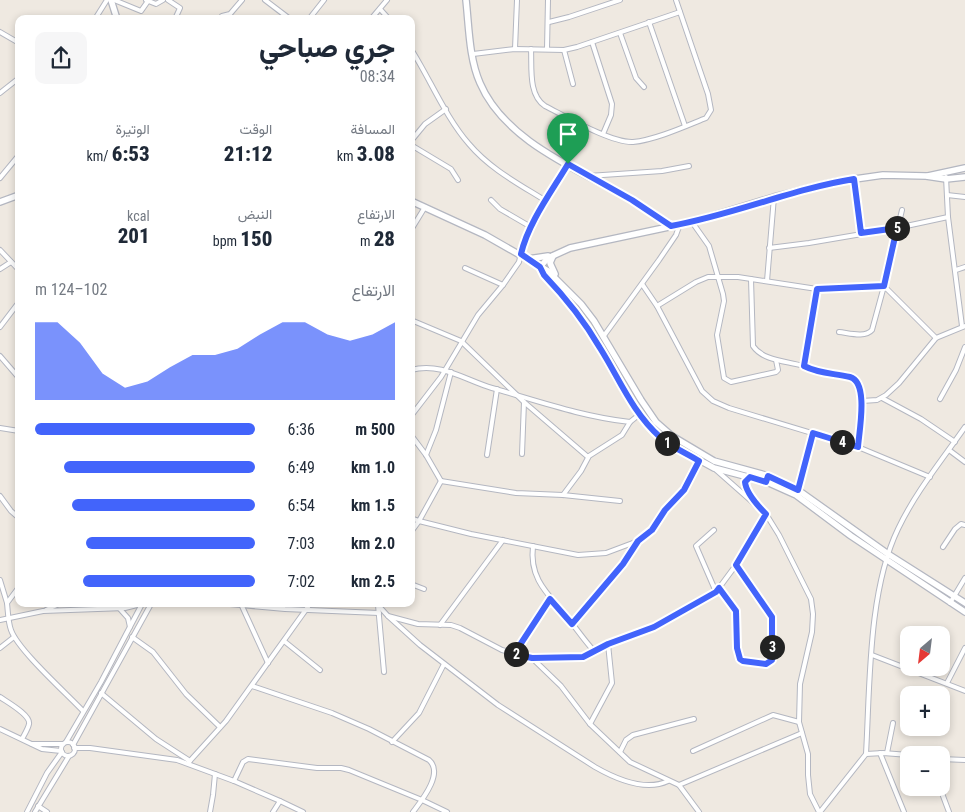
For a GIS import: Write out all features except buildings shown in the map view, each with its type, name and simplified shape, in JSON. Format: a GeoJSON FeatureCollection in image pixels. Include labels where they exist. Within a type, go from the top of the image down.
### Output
{"type":"FeatureCollection","features":[{"type":"Feature","properties":{"kind":"street"},"geometry":{"type":"LineString","coordinates":[[97,15],[107,0]]}},
{"type":"Feature","properties":{"kind":"street"},"geometry":{"type":"LineString","coordinates":[[113,0],[141,11],[147,1],[156,4],[163,0]]}},
{"type":"Feature","properties":{"kind":"street"},"geometry":{"type":"LineString","coordinates":[[113,0],[116,15]]}},
{"type":"Feature","properties":{"kind":"street"},"geometry":{"type":"LineString","coordinates":[[168,0],[180,8],[177,15]]}},
{"type":"Feature","properties":{"kind":"street"},"geometry":{"type":"LineString","coordinates":[[226,15],[230,14],[242,0]]}},
{"type":"Feature","properties":{"kind":"street"},"geometry":{"type":"LineString","coordinates":[[264,0],[285,15]]}},
{"type":"Feature","properties":{"kind":"street"},"geometry":{"type":"LineString","coordinates":[[312,15],[324,0]]}},
{"type":"Feature","properties":{"kind":"street"},"geometry":{"type":"LineString","coordinates":[[375,15],[387,0]]}},
{"type":"Feature","properties":{"kind":"street"},"geometry":{"type":"LineString","coordinates":[[466,0],[473,54],[480,84],[502,117],[530,141],[632,200],[671,226]]}},
{"type":"Feature","properties":{"kind":"street"},"geometry":{"type":"LineString","coordinates":[[515,49],[517,0]]}},
{"type":"Feature","properties":{"kind":"street"},"geometry":{"type":"LineString","coordinates":[[547,49],[548,0]]}},
{"type":"Feature","properties":{"kind":"street"},"geometry":{"type":"LineString","coordinates":[[549,22],[577,15],[620,0]]}},
{"type":"Feature","properties":{"kind":"street"},"geometry":{"type":"LineString","coordinates":[[532,49],[533,88],[538,100],[545,106],[619,140],[633,142],[684,126],[706,118],[712,106],[676,0]]}},
{"type":"Feature","properties":{"kind":"street"},"geometry":{"type":"LineString","coordinates":[[380,9],[385,15]]}},
{"type":"Feature","properties":{"kind":"street"},"geometry":{"type":"LineString","coordinates":[[473,54],[515,49],[564,50],[680,12]]}},
{"type":"Feature","properties":{"kind":"street"},"geometry":{"type":"LineString","coordinates":[[649,22],[684,126]]}},
{"type":"Feature","properties":{"kind":"street"},"geometry":{"type":"LineString","coordinates":[[0,32],[15,41]]}},
{"type":"Feature","properties":{"kind":"street"},"geometry":{"type":"LineString","coordinates":[[620,33],[636,78],[644,87]]}},
{"type":"Feature","properties":{"kind":"street"},"geometry":{"type":"LineString","coordinates":[[592,42],[612,104],[611,115],[604,134]]}},
{"type":"Feature","properties":{"kind":"street"},"geometry":{"type":"LineString","coordinates":[[564,50],[573,84]]}},
{"type":"Feature","properties":{"kind":"street"},"geometry":{"type":"LineString","coordinates":[[415,56],[469,144],[502,174],[546,201]]}},
{"type":"Feature","properties":{"kind":"street"},"geometry":{"type":"LineString","coordinates":[[0,93],[15,81]]}},
{"type":"Feature","properties":{"kind":"street"},"geometry":{"type":"LineString","coordinates":[[415,136],[424,124],[446,109]]}},
{"type":"Feature","properties":{"kind":"street"},"geometry":{"type":"LineString","coordinates":[[415,147],[451,169],[458,180]]}},
{"type":"Feature","properties":{"kind":"street"},"geometry":{"type":"LineString","coordinates":[[0,178],[15,161]]}},
{"type":"Feature","properties":{"kind":"street"},"geometry":{"type":"LineString","coordinates":[[415,411],[445,370],[478,314],[503,285],[519,262],[523,244],[531,227],[568,164]]}},
{"type":"Feature","properties":{"kind":"street"},"geometry":{"type":"LineString","coordinates":[[588,176],[662,171],[689,166]]}},
{"type":"Feature","properties":{"kind":"street"},"geometry":{"type":"LineString","coordinates":[[946,176],[965,168]]}},
{"type":"Feature","properties":{"kind":"street"},"geometry":{"type":"LineString","coordinates":[[528,259],[543,258],[570,248],[692,222],[816,186],[883,175],[965,177]]}},
{"type":"Feature","properties":{"kind":"street"},"geometry":{"type":"LineString","coordinates":[[862,401],[882,398],[899,383],[936,338],[964,326],[948,217],[946,176]]}},
{"type":"Feature","properties":{"kind":"street"},"geometry":{"type":"LineString","coordinates":[[854,179],[861,233]]}},
{"type":"Feature","properties":{"kind":"street"},"geometry":{"type":"LineString","coordinates":[[947,195],[965,196]]}},
{"type":"Feature","properties":{"kind":"street"},"geometry":{"type":"LineString","coordinates":[[0,202],[15,196]]}},
{"type":"Feature","properties":{"kind":"street"},"geometry":{"type":"LineString","coordinates":[[767,281],[774,197]]}},
{"type":"Feature","properties":{"kind":"street"},"geometry":{"type":"LineString","coordinates":[[491,200],[500,209],[531,227]]}},
{"type":"Feature","properties":{"kind":"street"},"geometry":{"type":"LineString","coordinates":[[415,203],[478,231],[548,271],[581,304],[656,422],[672,436],[722,464],[798,490],[887,557],[965,612]]}},
{"type":"Feature","properties":{"kind":"street"},"geometry":{"type":"LineString","coordinates":[[415,223],[425,207]]}},
{"type":"Feature","properties":{"kind":"street"},"geometry":{"type":"LineString","coordinates":[[838,332],[864,335],[871,331],[902,210]]}},
{"type":"Feature","properties":{"kind":"street"},"geometry":{"type":"LineString","coordinates":[[769,248],[897,228],[948,217]]}},
{"type":"Feature","properties":{"kind":"street"},"geometry":{"type":"LineString","coordinates":[[692,222],[709,246],[724,301],[716,335],[722,375],[725,380],[735,382],[776,372],[778,370],[776,360]]}},
{"type":"Feature","properties":{"kind":"street"},"geometry":{"type":"LineString","coordinates":[[603,337],[676,235],[680,224]]}},
{"type":"Feature","properties":{"kind":"street"},"geometry":{"type":"LineString","coordinates":[[0,250],[15,266]]}},
{"type":"Feature","properties":{"kind":"street"},"geometry":{"type":"LineString","coordinates":[[540,267],[548,258],[555,254]]}},
{"type":"Feature","properties":{"kind":"street"},"geometry":{"type":"LineString","coordinates":[[555,254],[550,260],[551,267],[563,285]]}},
{"type":"Feature","properties":{"kind":"street"},"geometry":{"type":"LineString","coordinates":[[0,269],[11,262]]}},
{"type":"Feature","properties":{"kind":"street"},"geometry":{"type":"LineString","coordinates":[[540,267],[544,275],[570,304],[601,348],[624,391],[640,414],[658,435],[668,443],[714,468],[767,479],[796,495],[887,557],[965,603]]}},
{"type":"Feature","properties":{"kind":"street"},"geometry":{"type":"LineString","coordinates":[[956,270],[965,267]]}},
{"type":"Feature","properties":{"kind":"street"},"geometry":{"type":"LineString","coordinates":[[464,268],[503,285]]}},
{"type":"Feature","properties":{"kind":"street"},"geometry":{"type":"LineString","coordinates":[[657,306],[708,276],[767,281],[817,289],[884,286],[936,338]]}},
{"type":"Feature","properties":{"kind":"street"},"geometry":{"type":"LineString","coordinates":[[751,280],[753,346],[758,352],[776,360],[804,366],[823,374],[854,379],[862,401],[858,447]]}},
{"type":"Feature","properties":{"kind":"street"},"geometry":{"type":"LineString","coordinates":[[642,284],[657,306],[702,391],[713,401],[729,408],[858,447],[930,477]]}},
{"type":"Feature","properties":{"kind":"street"},"geometry":{"type":"LineString","coordinates":[[804,366],[817,289]]}},
{"type":"Feature","properties":{"kind":"street"},"geometry":{"type":"LineString","coordinates":[[0,327],[15,307]]}},
{"type":"Feature","properties":{"kind":"street"},"geometry":{"type":"LineString","coordinates":[[415,322],[461,342],[524,402],[588,458]]}},
{"type":"Feature","properties":{"kind":"street"},"geometry":{"type":"LineString","coordinates":[[940,399],[956,370],[965,347]]}},
{"type":"Feature","properties":{"kind":"street"},"geometry":{"type":"LineString","coordinates":[[0,356],[15,373]]}},
{"type":"Feature","properties":{"kind":"street"},"geometry":{"type":"LineString","coordinates":[[415,369],[426,368],[445,370],[497,389],[593,416],[630,422]]}},
{"type":"Feature","properties":{"kind":"street"},"geometry":{"type":"LineString","coordinates":[[426,455],[436,430],[451,372]]}},
{"type":"Feature","properties":{"kind":"street"},"geometry":{"type":"LineString","coordinates":[[487,455],[497,389]]}},
{"type":"Feature","properties":{"kind":"street"},"geometry":{"type":"LineString","coordinates":[[882,398],[921,419],[955,442]]}},
{"type":"Feature","properties":{"kind":"street"},"geometry":{"type":"LineString","coordinates":[[522,454],[524,402]]}},
{"type":"Feature","properties":{"kind":"street"},"geometry":{"type":"LineString","coordinates":[[563,495],[588,458],[622,435],[630,422],[640,414]]}},
{"type":"Feature","properties":{"kind":"street"},"geometry":{"type":"LineString","coordinates":[[714,468],[766,514],[776,530],[810,599],[813,614],[812,632],[800,684],[799,722],[808,754],[810,794],[820,812],[866,754],[872,655],[878,596],[887,557],[898,529],[930,477],[965,427]]}},
{"type":"Feature","properties":{"kind":"street"},"geometry":{"type":"LineString","coordinates":[[0,428],[15,430]]}},
{"type":"Feature","properties":{"kind":"street"},"geometry":{"type":"LineString","coordinates":[[798,490],[813,433]]}},
{"type":"Feature","properties":{"kind":"street"},"geometry":{"type":"LineString","coordinates":[[415,440],[441,481]]}},
{"type":"Feature","properties":{"kind":"street"},"geometry":{"type":"LineString","coordinates":[[685,453],[688,446]]}},
{"type":"Feature","properties":{"kind":"street"},"geometry":{"type":"LineString","coordinates":[[949,450],[965,462]]}},
{"type":"Feature","properties":{"kind":"street"},"geometry":{"type":"LineString","coordinates":[[415,520],[502,540],[585,556],[612,552],[638,541],[652,530],[665,510],[684,490],[699,461]]}},
{"type":"Feature","properties":{"kind":"street"},"geometry":{"type":"LineString","coordinates":[[750,477],[746,480],[745,486],[755,503]]}},
{"type":"Feature","properties":{"kind":"street"},"geometry":{"type":"LineString","coordinates":[[441,481],[516,493],[563,495],[620,501]]}},
{"type":"Feature","properties":{"kind":"street"},"geometry":{"type":"LineString","coordinates":[[415,526],[441,481]]}},
{"type":"Feature","properties":{"kind":"street"},"geometry":{"type":"LineString","coordinates":[[0,496],[10,511],[15,515]]}},
{"type":"Feature","properties":{"kind":"street"},"geometry":{"type":"LineString","coordinates":[[388,616],[418,624],[460,628],[494,646],[514,654],[532,658],[580,658],[608,644],[654,627],[718,590],[736,565],[766,514]]}},
{"type":"Feature","properties":{"kind":"street"},"geometry":{"type":"LineString","coordinates":[[943,547],[955,529],[961,524],[965,525]]}},
{"type":"Feature","properties":{"kind":"street"},"geometry":{"type":"LineString","coordinates":[[714,530],[696,546],[718,590],[736,611],[737,648],[740,659],[762,664],[770,662],[772,660],[772,617],[736,565]]}},
{"type":"Feature","properties":{"kind":"street"},"geometry":{"type":"LineString","coordinates":[[440,625],[502,540]]}},
{"type":"Feature","properties":{"kind":"street"},"geometry":{"type":"LineString","coordinates":[[572,624],[623,564],[638,541]]}},
{"type":"Feature","properties":{"kind":"street"},"geometry":{"type":"LineString","coordinates":[[533,546],[534,568],[538,579],[550,599],[594,651]]}},
{"type":"Feature","properties":{"kind":"street"},"geometry":{"type":"LineString","coordinates":[[950,603],[965,578]]}},
{"type":"Feature","properties":{"kind":"street"},"geometry":{"type":"LineString","coordinates":[[0,580],[7,603],[10,628],[14,637],[83,711]]}},
{"type":"Feature","properties":{"kind":"street"},"geometry":{"type":"LineString","coordinates":[[415,586],[424,589]]}},
{"type":"Feature","properties":{"kind":"street"},"geometry":{"type":"LineString","coordinates":[[7,603],[15,592]]}},
{"type":"Feature","properties":{"kind":"street"},"geometry":{"type":"LineString","coordinates":[[514,654],[550,599]]}},
{"type":"Feature","properties":{"kind":"street"},"geometry":{"type":"LineString","coordinates":[[43,612],[54,607]]}},
{"type":"Feature","properties":{"kind":"street"},"geometry":{"type":"LineString","coordinates":[[0,620],[43,612],[134,607]]}},
{"type":"Feature","properties":{"kind":"street"},"geometry":{"type":"LineString","coordinates":[[27,812],[140,607]]}},
{"type":"Feature","properties":{"kind":"street"},"geometry":{"type":"LineString","coordinates":[[35,812],[69,756],[74,753],[74,746],[101,693],[149,607]]}},
{"type":"Feature","properties":{"kind":"street"},"geometry":{"type":"LineString","coordinates":[[242,607],[268,663]]}},
{"type":"Feature","properties":{"kind":"street"},"geometry":{"type":"LineString","coordinates":[[274,607],[378,613]]}},
{"type":"Feature","properties":{"kind":"street"},"geometry":{"type":"LineString","coordinates":[[189,762],[220,727],[252,686],[308,607]]}},
{"type":"Feature","properties":{"kind":"street"},"geometry":{"type":"LineString","coordinates":[[377,607],[384,672]]}},
{"type":"Feature","properties":{"kind":"street"},"geometry":{"type":"LineString","coordinates":[[380,607],[395,624],[512,715],[612,776],[644,785],[662,784],[668,781]]}},
{"type":"Feature","properties":{"kind":"street"},"geometry":{"type":"LineString","coordinates":[[119,608],[128,618],[130,627]]}},
{"type":"Feature","properties":{"kind":"street"},"geometry":{"type":"LineString","coordinates":[[0,648],[14,637]]}},
{"type":"Feature","properties":{"kind":"street"},"geometry":{"type":"LineString","coordinates":[[132,637],[152,652],[186,694],[220,727]]}},
{"type":"Feature","properties":{"kind":"street"},"geometry":{"type":"LineString","coordinates":[[284,641],[320,670]]}},
{"type":"Feature","properties":{"kind":"street"},"geometry":{"type":"LineString","coordinates":[[122,642],[128,646]]}},
{"type":"Feature","properties":{"kind":"street"},"geometry":{"type":"LineString","coordinates":[[590,724],[612,683],[608,644]]}},
{"type":"Feature","properties":{"kind":"street"},"geometry":{"type":"LineString","coordinates":[[946,684],[965,648]]}},
{"type":"Feature","properties":{"kind":"street"},"geometry":{"type":"LineString","coordinates":[[872,655],[965,691]]}},
{"type":"Feature","properties":{"kind":"street"},"geometry":{"type":"LineString","coordinates":[[532,658],[561,686],[590,724],[630,762],[679,785],[699,812]]}},
{"type":"Feature","properties":{"kind":"street"},"geometry":{"type":"LineString","coordinates":[[392,742],[418,713],[444,664]]}},
{"type":"Feature","properties":{"kind":"street"},"geometry":{"type":"LineString","coordinates":[[252,686],[319,708],[370,729],[432,763],[435,775],[422,800],[413,812]]}},
{"type":"Feature","properties":{"kind":"street"},"geometry":{"type":"LineString","coordinates":[[101,693],[156,739],[189,762],[303,812]]}},
{"type":"Feature","properties":{"kind":"street"},"geometry":{"type":"LineString","coordinates":[[0,697],[28,719],[29,724],[22,739]]}},
{"type":"Feature","properties":{"kind":"street"},"geometry":{"type":"LineString","coordinates":[[693,751],[774,715],[799,722]]}},
{"type":"Feature","properties":{"kind":"street"},"geometry":{"type":"LineString","coordinates":[[620,752],[626,740],[633,735],[694,719]]}},
{"type":"Feature","properties":{"kind":"street"},"geometry":{"type":"LineString","coordinates":[[887,753],[893,723]]}},
{"type":"Feature","properties":{"kind":"street"},"geometry":{"type":"LineString","coordinates":[[0,730],[47,751],[61,752],[69,756]]}},
{"type":"Feature","properties":{"kind":"street"},"geometry":{"type":"LineString","coordinates":[[679,785],[802,732]]}},
{"type":"Feature","properties":{"kind":"street"},"geometry":{"type":"LineString","coordinates":[[32,744],[64,743],[189,762]]}},
{"type":"Feature","properties":{"kind":"street"},"geometry":{"type":"LineString","coordinates":[[880,753],[904,812]]}},
{"type":"Feature","properties":{"kind":"street"},"geometry":{"type":"LineString","coordinates":[[866,754],[900,754]]}},
{"type":"Feature","properties":{"kind":"street"},"geometry":{"type":"LineString","coordinates":[[950,759],[965,760]]}},
{"type":"Feature","properties":{"kind":"street"},"geometry":{"type":"LineString","coordinates":[[234,781],[243,762],[248,760],[317,768],[341,768],[447,812]]}},
{"type":"Feature","properties":{"kind":"street"},"geometry":{"type":"LineString","coordinates":[[210,812],[215,774]]}},
{"type":"Feature","properties":{"kind":"street"},"geometry":{"type":"LineString","coordinates":[[943,796],[949,812]]}},
{"type":"Feature","properties":{"kind":"street"},"geometry":{"type":"LineString","coordinates":[[273,812],[280,801]]}},
{"type":"Feature","properties":{"kind":"street"},"geometry":{"type":"LineString","coordinates":[[38,806],[47,812]]}},
{"type":"Feature","properties":{"kind":"route"},"geometry":{"type":"LineString","coordinates":[[568,164],[649,210],[671,226],[692,222],[806,188],[854,179],[861,233],[897,228],[884,286],[817,289],[804,366],[823,374],[852,378],[857,382],[862,401],[858,447],[813,433],[798,490],[768,476],[766,482],[750,477],[745,482],[745,486],[755,503],[766,514],[736,565],[772,617],[772,660],[766,664],[740,659],[737,648],[735,607],[719,588],[716,592],[654,627],[608,644],[580,658],[532,658],[514,654],[550,599],[572,624],[631,554],[638,541],[652,530],[665,510],[684,490],[699,461],[668,443],[649,425],[624,391],[601,348],[570,304],[544,275],[540,267],[521,254],[523,244],[531,227],[568,164]]}}]}
